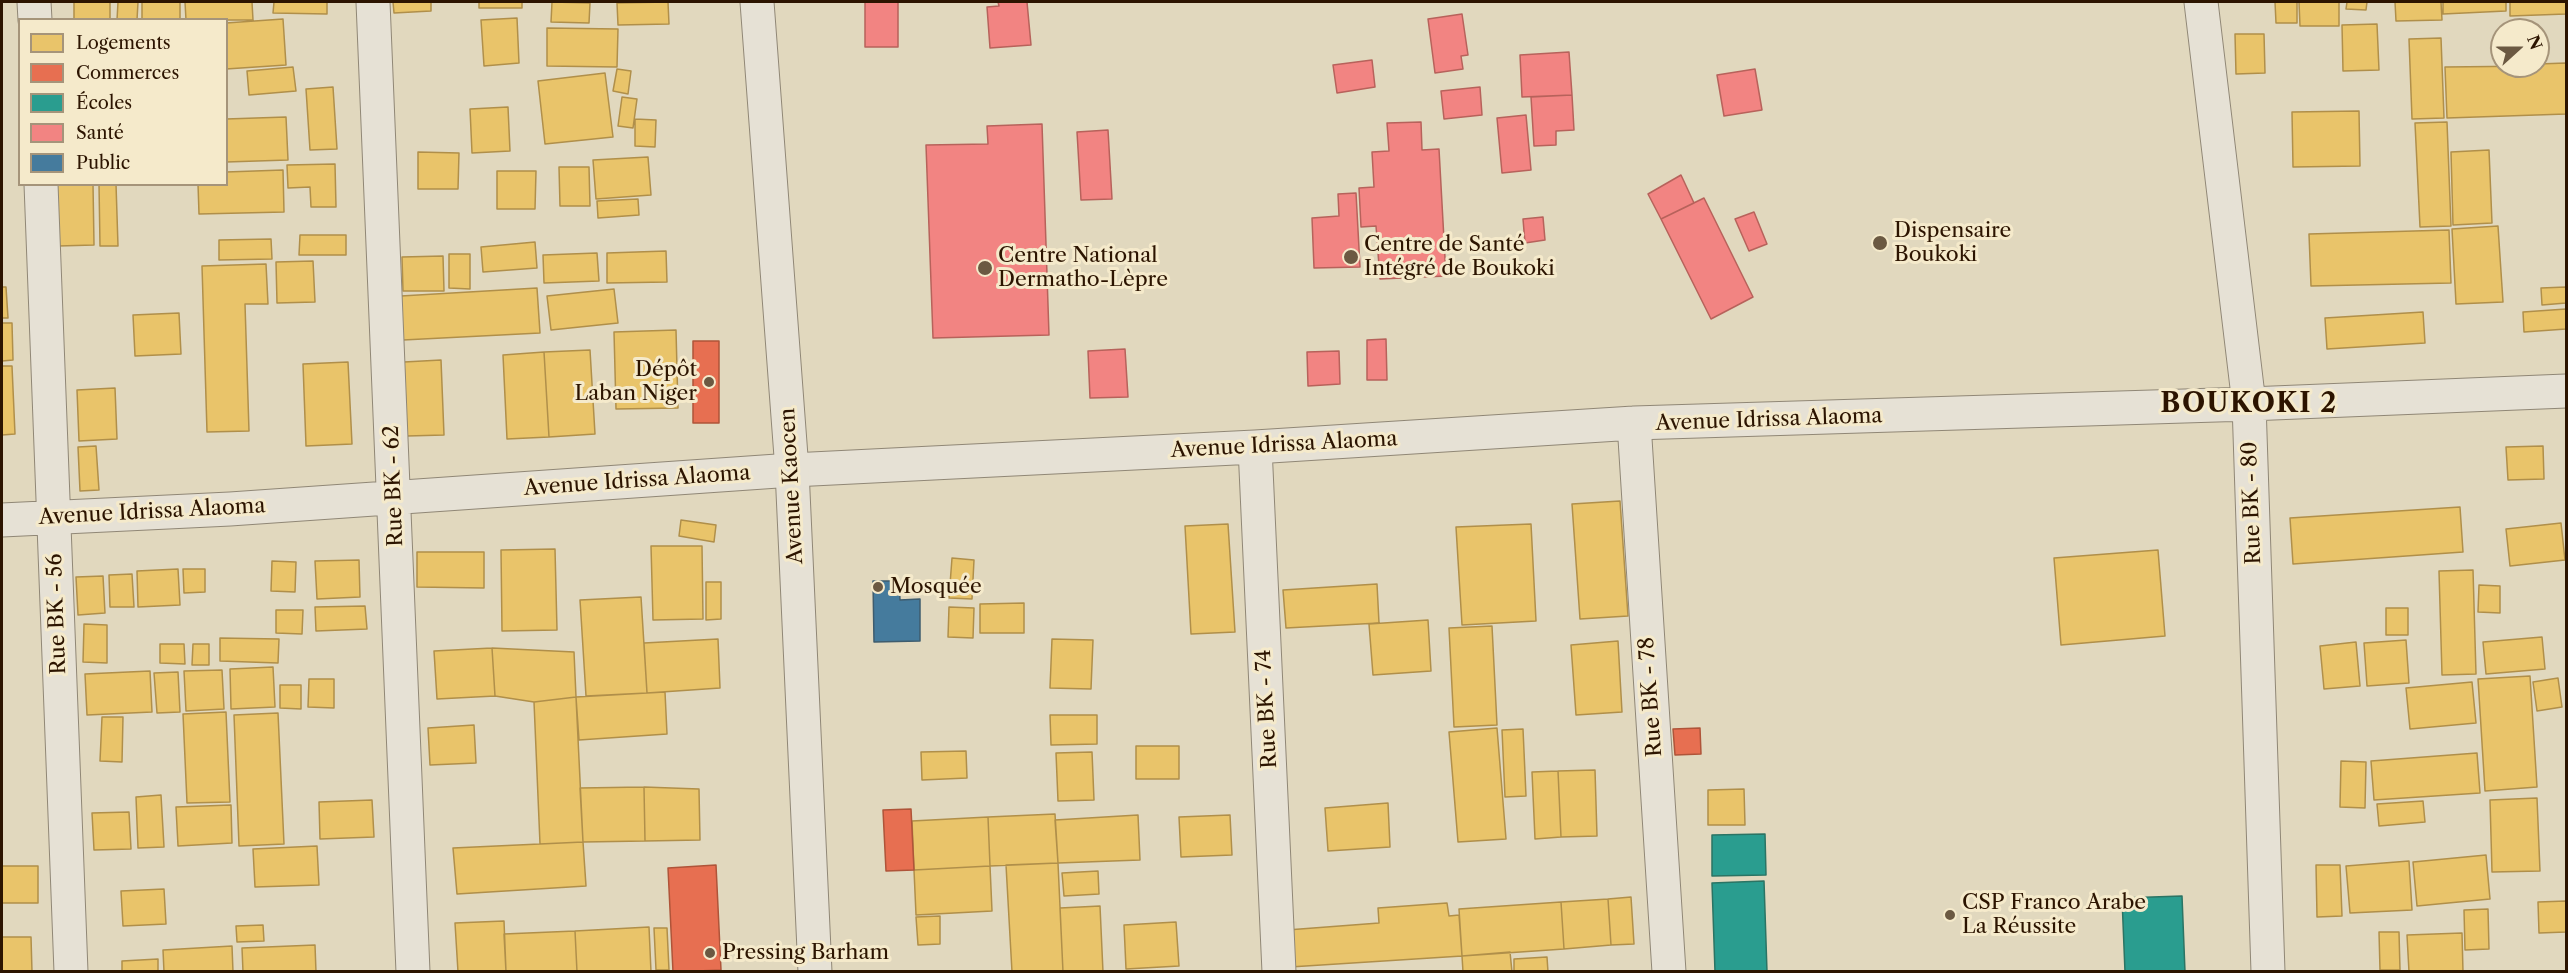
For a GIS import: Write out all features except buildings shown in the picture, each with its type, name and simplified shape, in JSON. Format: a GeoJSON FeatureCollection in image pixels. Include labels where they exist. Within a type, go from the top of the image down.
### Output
{"type":"FeatureCollection","features":[{"type":"Feature","properties":{"kind":"street"},"geometry":{"type":"LineString","coordinates":[[34,2],[35,18]]}},
{"type":"Feature","properties":{"kind":"street","name":"Rue BK - 62"},"geometry":{"type":"LineString","coordinates":[[373,2],[413,972]]}},
{"type":"Feature","properties":{"kind":"street","name":"Avenue Kaocen"},"geometry":{"type":"LineString","coordinates":[[757,2],[792,470],[815,972]]}},
{"type":"Feature","properties":{"kind":"street","name":"Rue BK - 80"},"geometry":{"type":"LineString","coordinates":[[2201,2],[2249,404],[2268,972]]}},
{"type":"Feature","properties":{"kind":"street","name":"Rue BK - 56"},"geometry":{"type":"LineString","coordinates":[[41,186],[71,972]]}},
{"type":"Feature","properties":{"kind":"street","name":"Avenue Idrissa Alaoma"},"geometry":{"type":"LineString","coordinates":[[2,520],[230,509],[792,470],[1255,447],[1634,423],[2249,404],[2566,391]]}},
{"type":"Feature","properties":{"kind":"street","name":"Rue BK - 78"},"geometry":{"type":"LineString","coordinates":[[1634,423],[1669,972]]}},
{"type":"Feature","properties":{"kind":"street","name":"Rue BK - 74"},"geometry":{"type":"LineString","coordinates":[[1255,447],[1279,972]]}},
{"type":"Feature","properties":{"kind":"place","name":"Dispensaire Boukoki"},"geometry":{"type":"Point","coordinates":[1880,243]}},
{"type":"Feature","properties":{"kind":"place","name":"Centre de Santé Intégré de Boukoki"},"geometry":{"type":"Point","coordinates":[1351,257]}},
{"type":"Feature","properties":{"kind":"place","name":"Centre National Dermatho-Lèpre"},"geometry":{"type":"Point","coordinates":[985,268]}},
{"type":"Feature","properties":{"kind":"place","name":"Dépôt Laban Niger"},"geometry":{"type":"Point","coordinates":[709,382]}},
{"type":"Feature","properties":{"kind":"place","name":"Mosquée"},"geometry":{"type":"Point","coordinates":[878,587]}},
{"type":"Feature","properties":{"kind":"place","name":"CSP Franco Arabe La Réussite"},"geometry":{"type":"Point","coordinates":[1950,915]}},
{"type":"Feature","properties":{"kind":"place","name":"Pressing Barham"},"geometry":{"type":"Point","coordinates":[710,953]}},
{"type":"Feature","properties":{"kind":"district","name":"BOUKOKI 2"},"geometry":{"type":"Point","coordinates":[2249,404]}}]}
